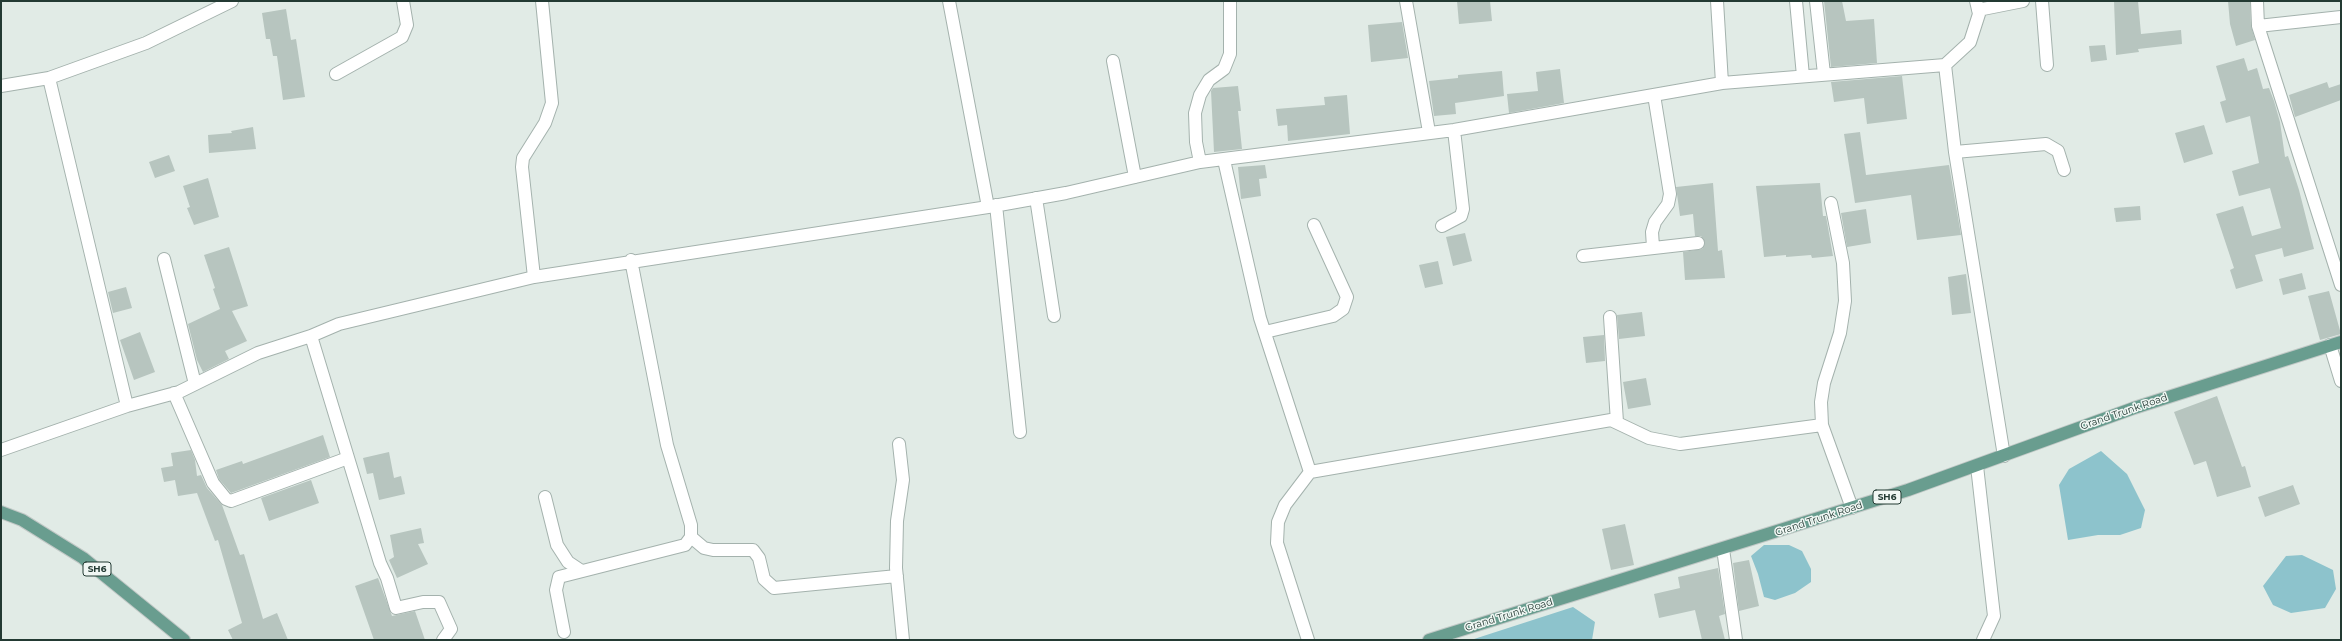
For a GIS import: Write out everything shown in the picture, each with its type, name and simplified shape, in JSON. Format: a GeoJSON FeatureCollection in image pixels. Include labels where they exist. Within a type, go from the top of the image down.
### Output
{"type":"FeatureCollection","features":[{"type":"Feature","properties":{"kind":"main road","name":"Grand Trunk Road"},"geometry":{"type":"LineString","coordinates":[[1429,640],[1852,508],[1976,466],[2134,408],[2335,343]]}},
{"type":"Feature","properties":{"kind":"main road","name":"SH6"},"geometry":{"type":"LineString","coordinates":[[1,512],[22,520],[83,558],[184,640]]}},
{"type":"Feature","properties":{"kind":"street"},"geometry":{"type":"LineString","coordinates":[[1,86],[49,78],[146,43],[232,1]]}},
{"type":"Feature","properties":{"kind":"street"},"geometry":{"type":"LineString","coordinates":[[336,74],[402,37],[407,25],[403,1]]}},
{"type":"Feature","properties":{"kind":"street"},"geometry":{"type":"LineString","coordinates":[[534,276],[522,167],[523,158],[545,123],[552,104],[542,1]]}},
{"type":"Feature","properties":{"kind":"street"},"geometry":{"type":"LineString","coordinates":[[949,1],[992,206],[1020,432]]}},
{"type":"Feature","properties":{"kind":"street"},"geometry":{"type":"LineString","coordinates":[[1200,162],[1195,135],[1195,113],[1200,95],[1209,80],[1224,69],[1230,54],[1230,1]]}},
{"type":"Feature","properties":{"kind":"street"},"geometry":{"type":"LineString","coordinates":[[1406,1],[1429,132]]}},
{"type":"Feature","properties":{"kind":"street"},"geometry":{"type":"LineString","coordinates":[[1717,1],[1722,83]]}},
{"type":"Feature","properties":{"kind":"street"},"geometry":{"type":"LineString","coordinates":[[1796,1],[1803,76]]}},
{"type":"Feature","properties":{"kind":"street"},"geometry":{"type":"LineString","coordinates":[[1816,1],[1824,74]]}},
{"type":"Feature","properties":{"kind":"street"},"geometry":{"type":"LineString","coordinates":[[1,450],[127,406],[174,393],[258,353],[311,336],[339,324],[534,276],[992,206],[1036,198],[1200,162],[1454,130],[1722,83],[1945,65],[1970,42],[1975,30],[1977,6],[2023,1]]}},
{"type":"Feature","properties":{"kind":"street"},"geometry":{"type":"LineString","coordinates":[[2042,1],[2047,65]]}},
{"type":"Feature","properties":{"kind":"street"},"geometry":{"type":"LineString","coordinates":[[2257,1],[2258,26],[2341,285]]}},
{"type":"Feature","properties":{"kind":"street"},"geometry":{"type":"LineString","coordinates":[[2258,26],[2341,17]]}},
{"type":"Feature","properties":{"kind":"street"},"geometry":{"type":"LineString","coordinates":[[1113,61],[1135,177]]}},
{"type":"Feature","properties":{"kind":"street"},"geometry":{"type":"LineString","coordinates":[[1945,65],[1955,152],[2004,456]]}},
{"type":"Feature","properties":{"kind":"street"},"geometry":{"type":"LineString","coordinates":[[49,78],[127,406]]}},
{"type":"Feature","properties":{"kind":"street"},"geometry":{"type":"LineString","coordinates":[[1652,247],[1652,232],[1655,222],[1668,204],[1670,194],[1654,95]]}},
{"type":"Feature","properties":{"kind":"street"},"geometry":{"type":"LineString","coordinates":[[1442,226],[1461,216],[1463,209],[1454,130]]}},
{"type":"Feature","properties":{"kind":"street"},"geometry":{"type":"LineString","coordinates":[[1955,152],[2046,144],[2058,151],[2064,170]]}},
{"type":"Feature","properties":{"kind":"street"},"geometry":{"type":"LineString","coordinates":[[1224,160],[1265,332],[1310,472]]}},
{"type":"Feature","properties":{"kind":"street"},"geometry":{"type":"LineString","coordinates":[[1036,198],[1054,316]]}},
{"type":"Feature","properties":{"kind":"street"},"geometry":{"type":"LineString","coordinates":[[1831,203],[1843,263],[1845,301],[1840,334],[1824,383],[1821,402],[1822,425],[1852,508]]}},
{"type":"Feature","properties":{"kind":"street"},"geometry":{"type":"LineString","coordinates":[[1265,332],[1333,316],[1343,309],[1347,297],[1314,225]]}},
{"type":"Feature","properties":{"kind":"street"},"geometry":{"type":"LineString","coordinates":[[1583,256],[1698,243]]}},
{"type":"Feature","properties":{"kind":"street"},"geometry":{"type":"LineString","coordinates":[[164,259],[195,384]]}},
{"type":"Feature","properties":{"kind":"street"},"geometry":{"type":"LineString","coordinates":[[564,632],[556,590],[559,577],[580,570],[685,545],[691,537],[691,525],[667,445],[631,260]]}},
{"type":"Feature","properties":{"kind":"street"},"geometry":{"type":"LineString","coordinates":[[1610,317],[1616,422]]}},
{"type":"Feature","properties":{"kind":"street"},"geometry":{"type":"LineString","coordinates":[[311,336],[396,608],[423,602],[439,602],[450,629],[443,640]]}},
{"type":"Feature","properties":{"kind":"street"},"geometry":{"type":"LineString","coordinates":[[2335,343],[2341,381]]}},
{"type":"Feature","properties":{"kind":"street"},"geometry":{"type":"LineString","coordinates":[[174,393],[213,483],[226,499],[231,501],[348,458]]}},
{"type":"Feature","properties":{"kind":"street"},"geometry":{"type":"LineString","coordinates":[[1308,640],[1277,543],[1278,522],[1285,505],[1310,472],[1592,422],[1611,420],[1649,438],[1680,444],[1822,425]]}},
{"type":"Feature","properties":{"kind":"street"},"geometry":{"type":"LineString","coordinates":[[899,444],[903,480],[897,521],[896,576],[903,640]]}},
{"type":"Feature","properties":{"kind":"street"},"geometry":{"type":"LineString","coordinates":[[1976,466],[1994,616],[1987,638]]}},
{"type":"Feature","properties":{"kind":"street"},"geometry":{"type":"LineString","coordinates":[[544,497],[557,545],[568,562],[580,570]]}},
{"type":"Feature","properties":{"kind":"street"},"geometry":{"type":"LineString","coordinates":[[691,537],[704,548],[714,550],[753,550],[759,558],[764,579],[774,588],[896,576]]}},
{"type":"Feature","properties":{"kind":"street"},"geometry":{"type":"LineString","coordinates":[[1723,549],[1736,640]]}},
{"type":"Feature","properties":{"kind":"water"},"geometry":{"type":"Polygon","coordinates":[[[2101,451],[2127,474],[2145,510],[2141,528],[2120,535],[2098,535],[2068,540],[2059,485],[2069,469],[2101,451]]]}},
{"type":"Feature","properties":{"kind":"water"},"geometry":{"type":"Polygon","coordinates":[[[1764,545],[1789,545],[1802,551],[1811,569],[1811,582],[1795,593],[1775,600],[1764,597],[1758,574],[1751,556],[1764,545]]]}},
{"type":"Feature","properties":{"kind":"water"},"geometry":{"type":"Polygon","coordinates":[[[2302,555],[2333,570],[2336,589],[2325,608],[2291,613],[2273,605],[2263,586],[2286,556],[2302,555]]]}},
{"type":"Feature","properties":{"kind":"water"},"geometry":{"type":"Polygon","coordinates":[[[1573,607],[1595,622],[1592,640],[1471,640],[1573,607]]]}},
{"type":"Feature","properties":{"kind":"building"},"geometry":{"type":"Polygon","coordinates":[[[1457,1],[1490,1],[1492,21],[1459,24],[1457,1]]]}},
{"type":"Feature","properties":{"kind":"building"},"geometry":{"type":"Polygon","coordinates":[[[1824,1],[1842,1],[1846,21],[1874,19],[1877,63],[1831,67],[1824,1]]]}},
{"type":"Feature","properties":{"kind":"building"},"geometry":{"type":"Polygon","coordinates":[[[2114,1],[2138,1],[2141,34],[2181,30],[2182,44],[2138,49],[2139,52],[2116,55],[2114,1]]]}},
{"type":"Feature","properties":{"kind":"building"},"geometry":{"type":"Polygon","coordinates":[[[2228,1],[2250,1],[2251,26],[2255,40],[2236,46],[2230,24],[2228,1]]]}},
{"type":"Feature","properties":{"kind":"building"},"geometry":{"type":"Polygon","coordinates":[[[286,9],[291,40],[296,39],[305,97],[283,100],[277,56],[273,56],[270,39],[266,39],[262,13],[286,9]]]}},
{"type":"Feature","properties":{"kind":"building"},"geometry":{"type":"Polygon","coordinates":[[[1402,22],[1408,58],[1371,62],[1368,25],[1402,22]]]}},
{"type":"Feature","properties":{"kind":"building"},"geometry":{"type":"Polygon","coordinates":[[[2105,45],[2107,60],[2091,62],[2089,46],[2105,45]]]}},
{"type":"Feature","properties":{"kind":"building"},"geometry":{"type":"Polygon","coordinates":[[[2244,58],[2248,71],[2257,68],[2263,89],[2269,88],[2274,101],[2280,122],[2285,157],[2288,156],[2299,190],[2314,249],[2284,257],[2282,248],[2255,255],[2263,281],[2236,289],[2230,270],[2234,268],[2216,214],[2243,206],[2252,236],[2281,228],[2270,188],[2239,196],[2232,171],[2259,163],[2250,116],[2226,123],[2220,102],[2226,100],[2216,66],[2244,58]]]}},
{"type":"Feature","properties":{"kind":"building"},"geometry":{"type":"Polygon","coordinates":[[[1560,69],[1564,103],[1509,113],[1507,94],[1538,91],[1536,72],[1560,69]]]}},
{"type":"Feature","properties":{"kind":"building"},"geometry":{"type":"Polygon","coordinates":[[[1502,71],[1504,96],[1455,103],[1456,114],[1434,116],[1429,81],[1458,78],[1458,75],[1502,71]]]}},
{"type":"Feature","properties":{"kind":"building"},"geometry":{"type":"Polygon","coordinates":[[[1902,76],[1907,119],[1867,124],[1864,98],[1834,102],[1831,82],[1902,76]]]}},
{"type":"Feature","properties":{"kind":"building"},"geometry":{"type":"Polygon","coordinates":[[[2327,82],[2329,88],[2341,84],[2341,100],[2295,117],[2289,95],[2327,82]]]}},
{"type":"Feature","properties":{"kind":"building"},"geometry":{"type":"Polygon","coordinates":[[[1238,86],[1241,111],[1238,111],[1242,149],[1214,152],[1211,91],[1213,88],[1238,86]]]}},
{"type":"Feature","properties":{"kind":"building"},"geometry":{"type":"Polygon","coordinates":[[[1347,95],[1350,134],[1288,141],[1287,125],[1278,126],[1276,109],[1325,105],[1324,97],[1347,95]]]}},
{"type":"Feature","properties":{"kind":"building"},"geometry":{"type":"Polygon","coordinates":[[[2204,125],[2213,154],[2184,163],[2175,133],[2204,125]]]}},
{"type":"Feature","properties":{"kind":"building"},"geometry":{"type":"Polygon","coordinates":[[[253,127],[256,149],[209,153],[208,135],[232,133],[231,131],[253,127]]]}},
{"type":"Feature","properties":{"kind":"building"},"geometry":{"type":"Polygon","coordinates":[[[1860,132],[1866,175],[1949,165],[1961,235],[1917,240],[1911,195],[1855,203],[1844,134],[1860,132]]]}},
{"type":"Feature","properties":{"kind":"building"},"geometry":{"type":"Polygon","coordinates":[[[169,155],[175,171],[155,178],[149,162],[169,155]]]}},
{"type":"Feature","properties":{"kind":"building"},"geometry":{"type":"Polygon","coordinates":[[[1265,165],[1267,178],[1259,179],[1261,196],[1241,199],[1238,167],[1265,165]]]}},
{"type":"Feature","properties":{"kind":"building"},"geometry":{"type":"Polygon","coordinates":[[[208,178],[219,217],[194,225],[187,208],[190,207],[183,186],[208,178]]]}},
{"type":"Feature","properties":{"kind":"building"},"geometry":{"type":"Polygon","coordinates":[[[1713,183],[1718,251],[1722,250],[1725,278],[1685,280],[1683,252],[1702,249],[1705,243],[1701,236],[1695,236],[1693,214],[1680,216],[1676,187],[1713,183]]]}},
{"type":"Feature","properties":{"kind":"building"},"geometry":{"type":"Polygon","coordinates":[[[1820,183],[1823,216],[1826,216],[1833,256],[1812,258],[1811,255],[1764,257],[1756,186],[1820,183]]]}},
{"type":"Feature","properties":{"kind":"building"},"geometry":{"type":"Polygon","coordinates":[[[2140,206],[2141,220],[2116,222],[2114,208],[2140,206]]]}},
{"type":"Feature","properties":{"kind":"building"},"geometry":{"type":"Polygon","coordinates":[[[1866,209],[1871,243],[1847,247],[1841,213],[1866,209]]]}},
{"type":"Feature","properties":{"kind":"building"},"geometry":{"type":"Polygon","coordinates":[[[1465,233],[1472,261],[1453,266],[1446,237],[1465,233]]]}},
{"type":"Feature","properties":{"kind":"building"},"geometry":{"type":"Polygon","coordinates":[[[229,247],[248,306],[232,311],[247,341],[225,351],[229,359],[203,372],[197,360],[188,324],[220,309],[204,255],[229,247]]]}},
{"type":"Feature","properties":{"kind":"building"},"geometry":{"type":"Polygon","coordinates":[[[1438,261],[1443,284],[1425,288],[1419,265],[1438,261]]]}},
{"type":"Feature","properties":{"kind":"building"},"geometry":{"type":"Polygon","coordinates":[[[2302,273],[2306,289],[2283,295],[2279,279],[2302,273]]]}},
{"type":"Feature","properties":{"kind":"building"},"geometry":{"type":"Polygon","coordinates":[[[1966,274],[1971,313],[1952,315],[1948,277],[1966,274]]]}},
{"type":"Feature","properties":{"kind":"building"},"geometry":{"type":"Polygon","coordinates":[[[126,287],[132,308],[113,313],[108,292],[126,287]]]}},
{"type":"Feature","properties":{"kind":"building"},"geometry":{"type":"Polygon","coordinates":[[[2329,291],[2341,334],[2320,340],[2308,296],[2329,291]]]}},
{"type":"Feature","properties":{"kind":"building"},"geometry":{"type":"Polygon","coordinates":[[[1642,312],[1645,336],[1619,339],[1617,315],[1642,312]]]}},
{"type":"Feature","properties":{"kind":"building"},"geometry":{"type":"Polygon","coordinates":[[[140,332],[155,372],[134,380],[120,340],[140,332]]]}},
{"type":"Feature","properties":{"kind":"building"},"geometry":{"type":"Polygon","coordinates":[[[1604,335],[1605,361],[1586,363],[1583,337],[1604,335]]]}},
{"type":"Feature","properties":{"kind":"building"},"geometry":{"type":"Polygon","coordinates":[[[1646,378],[1651,405],[1628,409],[1623,382],[1646,378]]]}},
{"type":"Feature","properties":{"kind":"building"},"geometry":{"type":"Polygon","coordinates":[[[2217,396],[2242,467],[2245,466],[2251,487],[2217,497],[2206,461],[2194,465],[2174,412],[2217,396]]]}},
{"type":"Feature","properties":{"kind":"building"},"geometry":{"type":"Polygon","coordinates":[[[323,435],[330,457],[231,493],[219,479],[216,470],[242,461],[243,464],[323,435]]]}},
{"type":"Feature","properties":{"kind":"building"},"geometry":{"type":"Polygon","coordinates":[[[191,450],[195,460],[197,476],[201,475],[207,488],[222,505],[240,555],[244,554],[263,619],[277,613],[288,640],[233,640],[228,630],[242,623],[218,540],[215,541],[197,493],[178,496],[175,480],[164,482],[161,468],[173,466],[171,453],[191,450]]]}},
{"type":"Feature","properties":{"kind":"building"},"geometry":{"type":"Polygon","coordinates":[[[389,452],[394,478],[401,476],[405,494],[379,500],[373,473],[367,474],[363,458],[389,452]]]}},
{"type":"Feature","properties":{"kind":"building"},"geometry":{"type":"Polygon","coordinates":[[[311,480],[319,503],[269,521],[261,498],[311,480]]]}},
{"type":"Feature","properties":{"kind":"building"},"geometry":{"type":"Polygon","coordinates":[[[2293,485],[2300,504],[2265,517],[2258,497],[2293,485]]]}},
{"type":"Feature","properties":{"kind":"building"},"geometry":{"type":"Polygon","coordinates":[[[1625,524],[1634,565],[1611,570],[1602,529],[1625,524]]]}},
{"type":"Feature","properties":{"kind":"building"},"geometry":{"type":"Polygon","coordinates":[[[421,528],[424,543],[418,544],[428,564],[397,578],[389,560],[394,557],[390,535],[421,528]]]}},
{"type":"Feature","properties":{"kind":"building"},"geometry":{"type":"Polygon","coordinates":[[[1749,560],[1759,606],[1739,611],[1733,563],[1749,560]]]}},
{"type":"Feature","properties":{"kind":"building"},"geometry":{"type":"Polygon","coordinates":[[[1718,568],[1725,614],[1719,616],[1725,640],[1702,640],[1695,610],[1659,618],[1654,594],[1680,588],[1678,577],[1718,568]]]}},
{"type":"Feature","properties":{"kind":"building"},"geometry":{"type":"Polygon","coordinates":[[[378,578],[392,616],[415,611],[425,640],[374,640],[355,586],[378,578]]]}}]}
